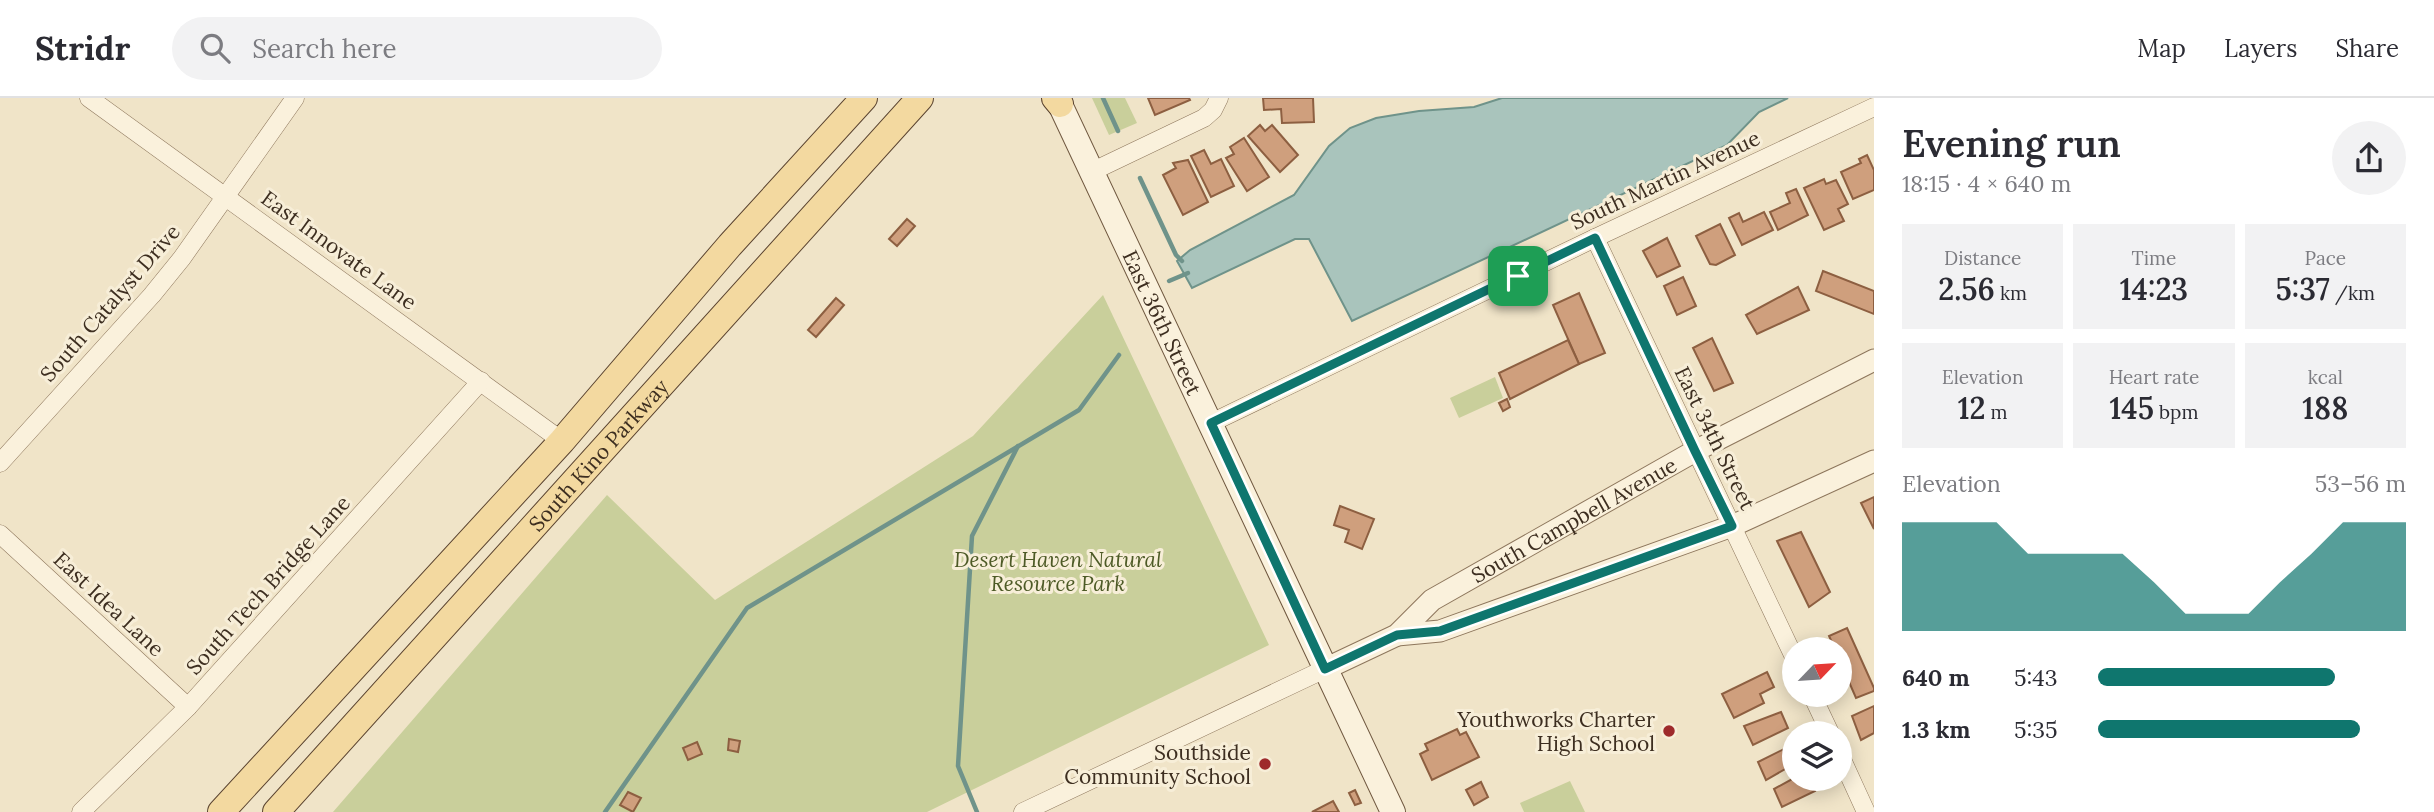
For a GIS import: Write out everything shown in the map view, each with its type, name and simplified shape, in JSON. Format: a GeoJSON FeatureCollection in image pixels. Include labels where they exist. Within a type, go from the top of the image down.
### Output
{"type":"FeatureCollection","features":[{"type":"Feature","properties":{"kind":"main road","name":"South Kino Parkway"},"geometry":{"type":"LineString","coordinates":[[224,810],[562,441],[703,276],[864,98]]}},
{"type":"Feature","properties":{"kind":"main road","name":"South Kino Parkway"},"geometry":{"type":"LineString","coordinates":[[276,812],[920,98]]}},
{"type":"Feature","properties":{"kind":"main road","name":"East 36th Street"},"geometry":{"type":"LineString","coordinates":[[1057,100],[1393,812]]}},
{"type":"Feature","properties":{"kind":"street","name":"East Innovate Lane"},"geometry":{"type":"LineString","coordinates":[[89,98],[562,441]]}},
{"type":"Feature","properties":{"kind":"street","name":"South Catalyst Drive"},"geometry":{"type":"LineString","coordinates":[[0,463],[152,295],[295,98]]}},
{"type":"Feature","properties":{"kind":"street"},"geometry":{"type":"LineString","coordinates":[[1091,172],[1204,118],[1213,110],[1219,98]]}},
{"type":"Feature","properties":{"kind":"street","name":"South Martin Avenue"},"geometry":{"type":"LineString","coordinates":[[1211,423],[1874,107]]}},
{"type":"Feature","properties":{"kind":"street","name":"East 34th Street"},"geometry":{"type":"LineString","coordinates":[[1595,238],[1785,637]]}},
{"type":"Feature","properties":{"kind":"street","name":"South Campbell Avenue"},"geometry":{"type":"LineString","coordinates":[[1023,812],[1397,635],[1432,600],[1695,451],[1874,360]]}},
{"type":"Feature","properties":{"kind":"street","name":"South Tech Bridge Lane"},"geometry":{"type":"LineString","coordinates":[[81,812],[188,707],[481,381]]}},
{"type":"Feature","properties":{"kind":"street","name":"South Campbell Avenue"},"geometry":{"type":"LineString","coordinates":[[1397,635],[1440,631],[1732,526],[1874,461]]}},
{"type":"Feature","properties":{"kind":"street","name":"East Idea Lane"},"geometry":{"type":"LineString","coordinates":[[0,534],[188,707]]}},
{"type":"Feature","properties":{"kind":"street"},"geometry":{"type":"LineString","coordinates":[[1852,782],[1866,812]]}},
{"type":"Feature","properties":{"kind":"green space"},"geometry":{"type":"Polygon","coordinates":[[[1092,98],[1125,98],[1137,123],[1109,135],[1092,98]]]}},
{"type":"Feature","properties":{"kind":"green space","name":"Desert Haven Natural Resource Park"},"geometry":{"type":"Polygon","coordinates":[[[1103,295],[1269,645],[927,812],[333,812],[607,495],[715,600],[973,436],[1103,295]]]}},
{"type":"Feature","properties":{"kind":"green space"},"geometry":{"type":"Polygon","coordinates":[[[1495,377],[1503,398],[1459,418],[1450,398],[1495,377]]]}},
{"type":"Feature","properties":{"kind":"green space"},"geometry":{"type":"Polygon","coordinates":[[[1570,781],[1585,812],[1524,812],[1520,803],[1570,781]]]}},
{"type":"Feature","properties":{"kind":"water"},"geometry":{"type":"Polygon","coordinates":[[[1502,98],[1788,98],[1759,112],[1727,145],[1352,321],[1309,239],[1295,239],[1192,288],[1177,261],[1190,250],[1294,195],[1329,146],[1350,128],[1376,118],[1419,111],[1474,107],[1502,98]]]}},
{"type":"Feature","properties":{"kind":"building"},"geometry":{"type":"Polygon","coordinates":[[[1148,98],[1189,98],[1190,100],[1155,115],[1148,98]]]}},
{"type":"Feature","properties":{"kind":"building"},"geometry":{"type":"Polygon","coordinates":[[[1263,98],[1313,98],[1314,122],[1282,123],[1281,109],[1264,110],[1263,98]]]}},
{"type":"Feature","properties":{"kind":"building"},"geometry":{"type":"Polygon","coordinates":[[[1260,125],[1265,131],[1272,125],[1298,155],[1280,172],[1248,136],[1260,125]]]}},
{"type":"Feature","properties":{"kind":"building"},"geometry":{"type":"Polygon","coordinates":[[[1244,138],[1269,177],[1247,191],[1226,158],[1234,154],[1230,147],[1244,138]]]}},
{"type":"Feature","properties":{"kind":"building"},"geometry":{"type":"Polygon","coordinates":[[[1204,150],[1211,164],[1221,159],[1234,186],[1211,197],[1191,156],[1204,150]]]}},
{"type":"Feature","properties":{"kind":"building"},"geometry":{"type":"Polygon","coordinates":[[[1867,155],[1874,170],[1874,190],[1853,199],[1841,172],[1861,163],[1859,159],[1867,155]]]}},
{"type":"Feature","properties":{"kind":"building"},"geometry":{"type":"Polygon","coordinates":[[[1188,160],[1208,202],[1183,215],[1163,175],[1176,168],[1173,163],[1188,160]]]}},
{"type":"Feature","properties":{"kind":"building"},"geometry":{"type":"Polygon","coordinates":[[[1824,179],[1826,184],[1836,180],[1848,204],[1838,209],[1844,221],[1824,230],[1804,188],[1824,179]]]}},
{"type":"Feature","properties":{"kind":"building"},"geometry":{"type":"Polygon","coordinates":[[[1796,189],[1808,215],[1778,230],[1770,212],[1790,203],[1786,193],[1796,189]]]}},
{"type":"Feature","properties":{"kind":"building"},"geometry":{"type":"Polygon","coordinates":[[[1764,212],[1773,230],[1742,245],[1729,218],[1739,213],[1743,222],[1764,212]]]}},
{"type":"Feature","properties":{"kind":"building"},"geometry":{"type":"Polygon","coordinates":[[[907,219],[915,226],[897,246],[889,239],[907,219]]]}},
{"type":"Feature","properties":{"kind":"building"},"geometry":{"type":"Polygon","coordinates":[[[1720,224],[1735,255],[1716,265],[1710,264],[1696,236],[1720,224]]]}},
{"type":"Feature","properties":{"kind":"building"},"geometry":{"type":"Polygon","coordinates":[[[1667,238],[1680,266],[1657,277],[1643,251],[1667,238]]]}},
{"type":"Feature","properties":{"kind":"building"},"geometry":{"type":"Polygon","coordinates":[[[1823,271],[1874,291],[1874,314],[1816,291],[1823,271]]]}},
{"type":"Feature","properties":{"kind":"building"},"geometry":{"type":"Polygon","coordinates":[[[1683,277],[1696,306],[1677,315],[1664,286],[1683,277]]]}},
{"type":"Feature","properties":{"kind":"building"},"geometry":{"type":"Polygon","coordinates":[[[1798,287],[1809,310],[1757,334],[1746,315],[1798,287]]]}},
{"type":"Feature","properties":{"kind":"building"},"geometry":{"type":"Polygon","coordinates":[[[1579,293],[1605,353],[1579,364],[1553,305],[1579,293]]]}},
{"type":"Feature","properties":{"kind":"building"},"geometry":{"type":"Polygon","coordinates":[[[836,298],[844,305],[816,337],[808,330],[836,298]]]}},
{"type":"Feature","properties":{"kind":"building"},"geometry":{"type":"Polygon","coordinates":[[[1712,338],[1733,383],[1714,391],[1693,348],[1712,338]]]}},
{"type":"Feature","properties":{"kind":"building"},"geometry":{"type":"Polygon","coordinates":[[[1568,340],[1579,364],[1510,399],[1499,373],[1568,340]]]}},
{"type":"Feature","properties":{"kind":"building"},"geometry":{"type":"Polygon","coordinates":[[[1507,399],[1510,407],[1503,411],[1499,403],[1507,399]]]}},
{"type":"Feature","properties":{"kind":"building"},"geometry":{"type":"Polygon","coordinates":[[[1874,497],[1874,529],[1861,503],[1874,497]]]}},
{"type":"Feature","properties":{"kind":"building"},"geometry":{"type":"Polygon","coordinates":[[[1340,506],[1374,519],[1362,549],[1345,542],[1349,530],[1334,525],[1340,506]]]}},
{"type":"Feature","properties":{"kind":"building"},"geometry":{"type":"Polygon","coordinates":[[[1801,532],[1830,592],[1809,607],[1777,541],[1801,532]]]}},
{"type":"Feature","properties":{"kind":"building"},"geometry":{"type":"Polygon","coordinates":[[[1847,628],[1851,637],[1829,637],[1847,628]]]}},
{"type":"Feature","properties":{"kind":"building"},"geometry":{"type":"Polygon","coordinates":[[[1852,639],[1874,688],[1874,691],[1856,698],[1852,689],[1852,639]]]}},
{"type":"Feature","properties":{"kind":"building"},"geometry":{"type":"Polygon","coordinates":[[[1767,672],[1774,687],[1760,694],[1764,703],[1734,718],[1722,694],[1767,672]]]}},
{"type":"Feature","properties":{"kind":"building"},"geometry":{"type":"Polygon","coordinates":[[[1874,706],[1874,733],[1861,740],[1852,716],[1874,706]]]}},
{"type":"Feature","properties":{"kind":"building"},"geometry":{"type":"Polygon","coordinates":[[[1781,712],[1785,721],[1782,721],[1782,731],[1753,745],[1744,726],[1781,712]]]}},
{"type":"Feature","properties":{"kind":"building"},"geometry":{"type":"Polygon","coordinates":[[[1457,729],[1460,735],[1466,732],[1479,757],[1432,780],[1420,754],[1428,750],[1425,744],[1457,729]]]}},
{"type":"Feature","properties":{"kind":"building"},"geometry":{"type":"Polygon","coordinates":[[[729,739],[740,741],[738,752],[728,750],[729,739]]]}},
{"type":"Feature","properties":{"kind":"building"},"geometry":{"type":"Polygon","coordinates":[[[697,742],[702,754],[688,760],[683,748],[697,742]]]}},
{"type":"Feature","properties":{"kind":"building"},"geometry":{"type":"Polygon","coordinates":[[[1782,750],[1782,771],[1766,780],[1758,762],[1782,750]]]}},
{"type":"Feature","properties":{"kind":"building"},"geometry":{"type":"Polygon","coordinates":[[[1481,782],[1488,797],[1474,805],[1466,790],[1481,782]]]}},
{"type":"Feature","properties":{"kind":"building"},"geometry":{"type":"Polygon","coordinates":[[[1782,785],[1782,791],[1815,791],[1782,807],[1774,789],[1782,785]]]}},
{"type":"Feature","properties":{"kind":"building"},"geometry":{"type":"Polygon","coordinates":[[[1355,790],[1361,803],[1355,805],[1349,793],[1355,790]]]}},
{"type":"Feature","properties":{"kind":"building"},"geometry":{"type":"Polygon","coordinates":[[[628,792],[641,798],[633,812],[620,805],[628,792]]]}},
{"type":"Feature","properties":{"kind":"building"},"geometry":{"type":"Polygon","coordinates":[[[1333,801],[1339,812],[1312,812],[1333,801]]]}},
{"type":"Feature","properties":{"kind":"waterway"},"geometry":{"type":"LineString","coordinates":[[1103,98],[1118,131]]}},
{"type":"Feature","properties":{"kind":"waterway"},"geometry":{"type":"LineString","coordinates":[[1140,178],[1176,255],[1182,261]]}},
{"type":"Feature","properties":{"kind":"waterway"},"geometry":{"type":"LineString","coordinates":[[1169,281],[1188,273]]}},
{"type":"Feature","properties":{"kind":"waterway"},"geometry":{"type":"LineString","coordinates":[[605,812],[747,608],[1079,410],[1119,355]]}},
{"type":"Feature","properties":{"kind":"waterway"},"geometry":{"type":"LineString","coordinates":[[977,812],[958,766],[972,536],[1018,446]]}},
{"type":"Feature","properties":{"kind":"place","name":"Youthworks Charter High School"},"geometry":{"type":"Point","coordinates":[1669,731]}},
{"type":"Feature","properties":{"kind":"place","name":"Southside Community School"},"geometry":{"type":"Point","coordinates":[1265,764]}},
{"type":"Feature","properties":{"kind":"route"},"geometry":{"type":"LineString","coordinates":[[1595,238],[1732,526],[1440,631],[1397,635],[1325,669],[1211,423],[1518,276],[1595,238]]}}]}
